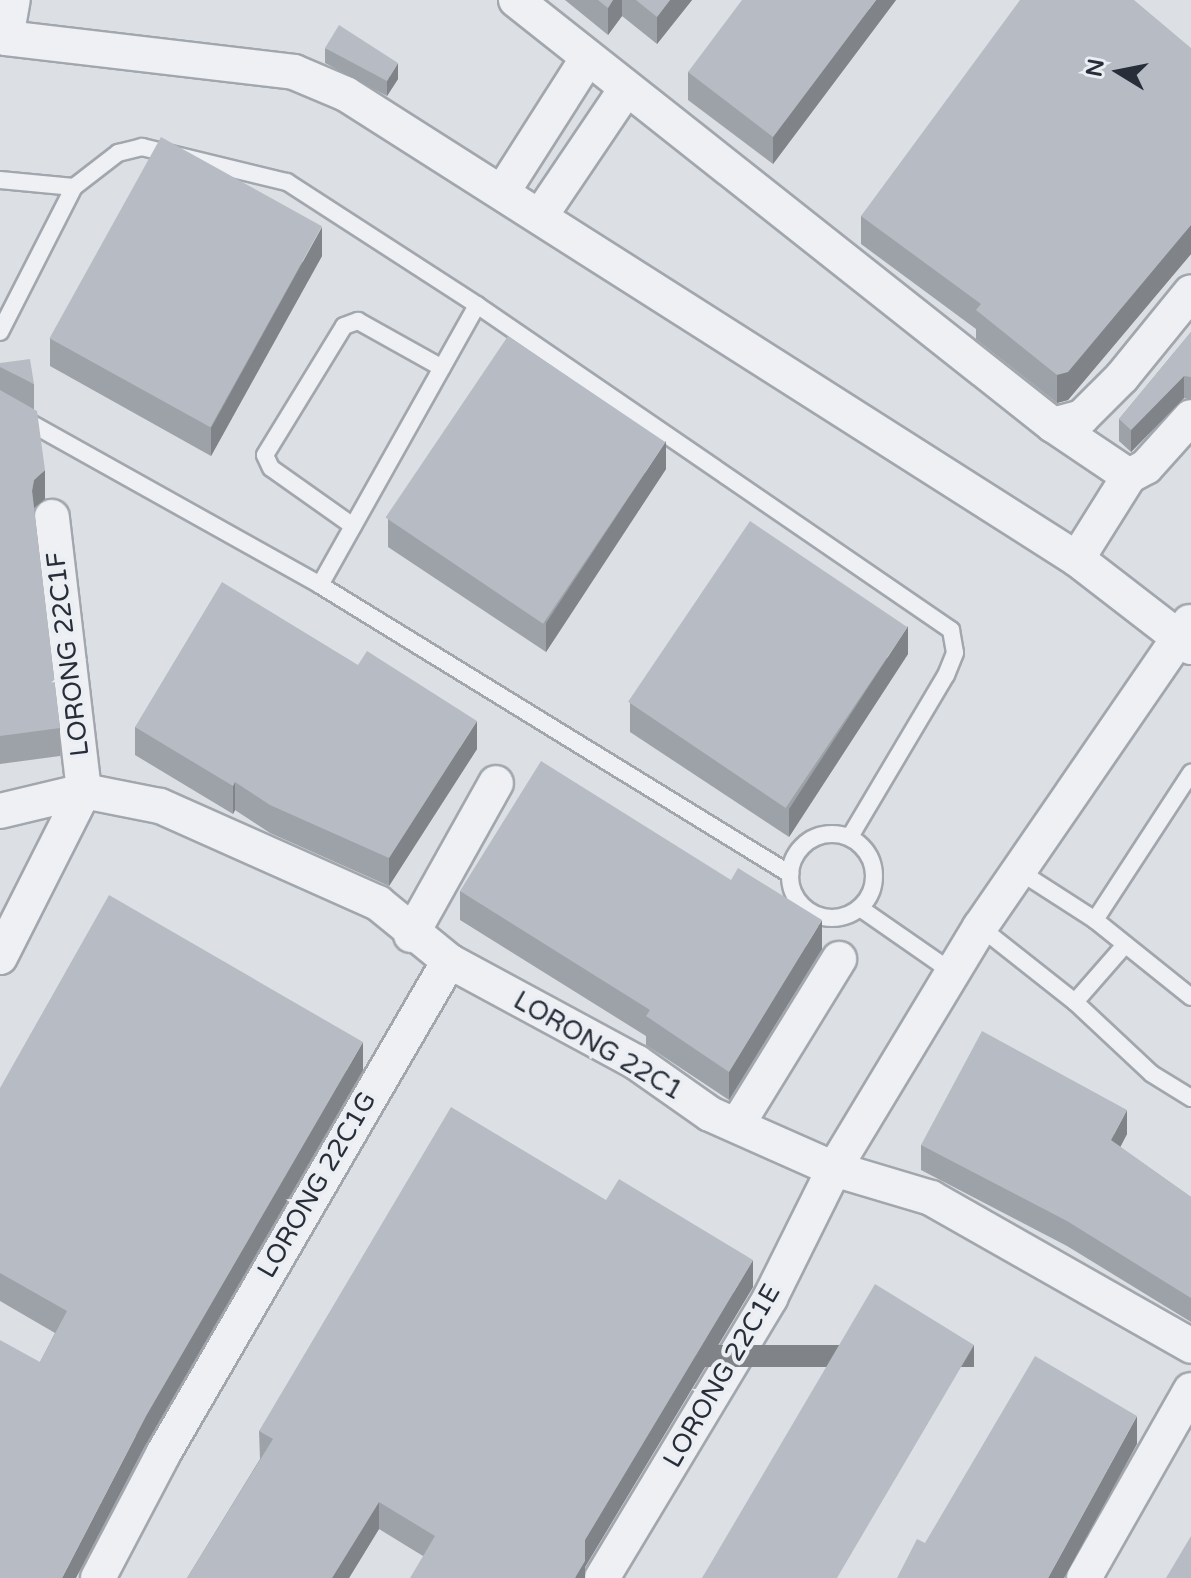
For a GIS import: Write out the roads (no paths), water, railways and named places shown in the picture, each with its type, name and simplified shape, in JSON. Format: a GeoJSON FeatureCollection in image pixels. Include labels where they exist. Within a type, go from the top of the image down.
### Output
{"type":"FeatureCollection","features":[{"type":"Feature","properties":{"kind":"street"},"geometry":{"type":"LineString","coordinates":[[13,0],[3,38],[294,72],[346,94],[541,215],[1077,559],[1186,635]]}},
{"type":"Feature","properties":{"kind":"street"},"geometry":{"type":"LineString","coordinates":[[516,0],[1053,425],[1129,476]]}},
{"type":"Feature","properties":{"kind":"street"},"geometry":{"type":"LineString","coordinates":[[503,191],[587,59]]}},
{"type":"Feature","properties":{"kind":"street"},"geometry":{"type":"LineString","coordinates":[[541,215],[626,89]]}},
{"type":"Feature","properties":{"kind":"street"},"geometry":{"type":"LineString","coordinates":[[1053,425],[1082,417],[1122,377],[1191,292]]}},
{"type":"Feature","properties":{"kind":"street"},"geometry":{"type":"LineString","coordinates":[[1077,559],[1129,476],[1146,467],[1191,417]]}},
{"type":"Feature","properties":{"kind":"street","name":"LORONG 22C1F"},"geometry":{"type":"LineString","coordinates":[[52,517],[84,791]]}},
{"type":"Feature","properties":{"kind":"street","name":"LORONG 22C1E"},"geometry":{"type":"LineString","coordinates":[[602,1578],[770,1298],[834,1169],[952,972],[1016,869],[1186,635]]}},
{"type":"Feature","properties":{"kind":"street"},"geometry":{"type":"LineString","coordinates":[[411,935],[496,783]]}},
{"type":"Feature","properties":{"kind":"street"},"geometry":{"type":"LineString","coordinates":[[0,957],[84,791]]}},
{"type":"Feature","properties":{"kind":"street","name":"LORONG 22C1"},"geometry":{"type":"LineString","coordinates":[[0,811],[84,791],[160,806],[378,903],[411,935],[449,961],[636,1062],[710,1114],[834,1169],[931,1198],[1191,1346]]}},
{"type":"Feature","properties":{"kind":"street"},"geometry":{"type":"LineString","coordinates":[[737,1125],[839,959]]}},
{"type":"Feature","properties":{"kind":"street","name":"LORONG 22C1G"},"geometry":{"type":"LineString","coordinates":[[98,1578],[189,1410],[449,961]]}},
{"type":"Feature","properties":{"kind":"street"},"geometry":{"type":"LineString","coordinates":[[1084,1578],[1191,1390]]}},
{"type":"Feature","properties":{"kind":"lane"},"geometry":{"type":"LineString","coordinates":[[0,332],[74,187],[118,153],[142,147],[287,182],[477,305],[951,630],[955,653],[946,675],[850,837]]}},
{"type":"Feature","properties":{"kind":"lane"},"geometry":{"type":"LineString","coordinates":[[0,180],[74,187]]}},
{"type":"Feature","properties":{"kind":"lane"},"geometry":{"type":"LineString","coordinates":[[320,585],[477,305]]}},
{"type":"Feature","properties":{"kind":"lane"},"geometry":{"type":"LineString","coordinates":[[353,526],[271,468],[265,455],[344,326],[358,321],[442,368]]}},
{"type":"Feature","properties":{"kind":"lane"},"geometry":{"type":"LineString","coordinates":[[0,406],[320,585],[790,874]]}},
{"type":"Feature","properties":{"kind":"lane"},"geometry":{"type":"LineString","coordinates":[[1095,920],[1191,773]]}},
{"type":"Feature","properties":{"kind":"lane"},"geometry":{"type":"LineString","coordinates":[[818,835],[850,837],[864,847],[875,878],[860,908],[846,917],[814,915],[792,890],[790,874],[794,857],[818,835]]}},
{"type":"Feature","properties":{"kind":"lane"},"geometry":{"type":"LineString","coordinates":[[1016,869],[1095,920],[1191,997]]}},
{"type":"Feature","properties":{"kind":"lane"},"geometry":{"type":"LineString","coordinates":[[860,908],[952,972]]}},
{"type":"Feature","properties":{"kind":"lane"},"geometry":{"type":"LineString","coordinates":[[980,927],[1075,1002],[1152,1074],[1191,1098]]}},
{"type":"Feature","properties":{"kind":"lane"},"geometry":{"type":"LineString","coordinates":[[1075,1002],[1124,946]]}}]}
